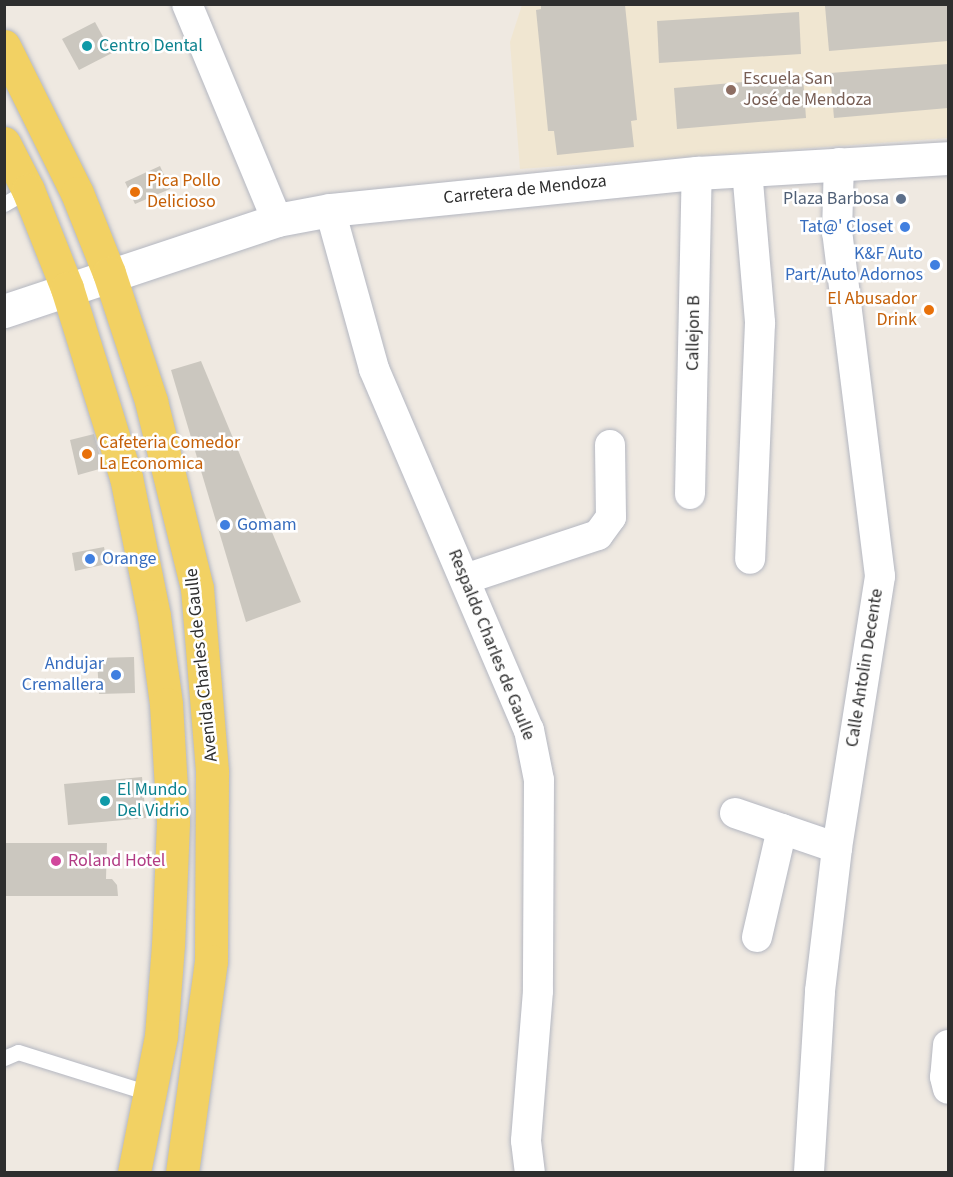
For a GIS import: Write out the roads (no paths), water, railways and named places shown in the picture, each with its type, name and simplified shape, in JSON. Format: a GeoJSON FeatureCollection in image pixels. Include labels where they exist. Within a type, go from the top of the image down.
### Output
{"type":"FeatureCollection","features":[{"type":"Feature","properties":{"kind":"main road","name":"Avenida Charles de Gaulle"},"geometry":{"type":"LineString","coordinates":[[4,46],[77,192],[109,273],[151,401],[183,518],[197,588],[204,649],[212,772],[211,962],[182,1173]]}},
{"type":"Feature","properties":{"kind":"main road"},"geometry":{"type":"LineString","coordinates":[[4,142],[16,197],[67,288],[138,523],[166,704],[172,810],[172,884],[161,1036],[152,1094],[134,1173]]}},
{"type":"Feature","properties":{"kind":"street"},"geometry":{"type":"LineString","coordinates":[[187,4],[277,220]]}},
{"type":"Feature","properties":{"kind":"street","name":"Carretera de Mendoza"},"geometry":{"type":"LineString","coordinates":[[4,311],[109,273],[277,220],[330,210],[697,173],[948,158]]}},
{"type":"Feature","properties":{"kind":"street","name":"Calle Antolin Decente"},"geometry":{"type":"LineString","coordinates":[[809,1173],[820,991],[837,848],[880,576],[837,233],[839,164]]}},
{"type":"Feature","properties":{"kind":"street"},"geometry":{"type":"LineString","coordinates":[[747,170],[759,323],[750,559]]}},
{"type":"Feature","properties":{"kind":"street","name":"Callejon B"},"geometry":{"type":"LineString","coordinates":[[690,494],[697,173]]}},
{"type":"Feature","properties":{"kind":"street","name":"Respaldo Charles de Gaulle"},"geometry":{"type":"LineString","coordinates":[[330,210],[374,369],[529,729],[539,780],[538,991],[526,1141],[530,1173]]}},
{"type":"Feature","properties":{"kind":"street"},"geometry":{"type":"LineString","coordinates":[[465,579],[598,535],[611,517],[610,446]]}},
{"type":"Feature","properties":{"kind":"street"},"geometry":{"type":"LineString","coordinates":[[735,813],[837,848]]}},
{"type":"Feature","properties":{"kind":"street"},"geometry":{"type":"LineString","coordinates":[[757,936],[782,829]]}},
{"type":"Feature","properties":{"kind":"street"},"geometry":{"type":"LineString","coordinates":[[948,1045],[945,1077],[948,1089]]}},
{"type":"Feature","properties":{"kind":"lane"},"geometry":{"type":"LineString","coordinates":[[4,1058],[18,1052],[152,1094]]}},
{"type":"Feature","properties":{"kind":"place","name":"Centro Dental"},"geometry":{"type":"Point","coordinates":[87,46]}},
{"type":"Feature","properties":{"kind":"place","name":"Escuela San José de Mendoza"},"geometry":{"type":"Point","coordinates":[731,90]}},
{"type":"Feature","properties":{"kind":"place","name":"Pica Pollo Delicioso"},"geometry":{"type":"Point","coordinates":[135,192]}},
{"type":"Feature","properties":{"kind":"place","name":"Plaza Barbosa"},"geometry":{"type":"Point","coordinates":[901,199]}},
{"type":"Feature","properties":{"kind":"place","name":"Tat@' Closet"},"geometry":{"type":"Point","coordinates":[905,227]}},
{"type":"Feature","properties":{"kind":"place","name":"K&F Auto Part/Auto Adornos"},"geometry":{"type":"Point","coordinates":[935,265]}},
{"type":"Feature","properties":{"kind":"place","name":"El Abusador Drink"},"geometry":{"type":"Point","coordinates":[929,310]}},
{"type":"Feature","properties":{"kind":"place","name":"Cafeteria Comedor La Economica"},"geometry":{"type":"Point","coordinates":[87,454]}},
{"type":"Feature","properties":{"kind":"place","name":"Gomam"},"geometry":{"type":"Point","coordinates":[225,525]}},
{"type":"Feature","properties":{"kind":"place","name":"Orange"},"geometry":{"type":"Point","coordinates":[90,559]}},
{"type":"Feature","properties":{"kind":"place","name":"Andujar Cremallera"},"geometry":{"type":"Point","coordinates":[116,675]}},
{"type":"Feature","properties":{"kind":"place","name":"El Mundo Del Vidrio"},"geometry":{"type":"Point","coordinates":[105,801]}},
{"type":"Feature","properties":{"kind":"place","name":"Roland Hotel"},"geometry":{"type":"Point","coordinates":[56,861]}}]}
